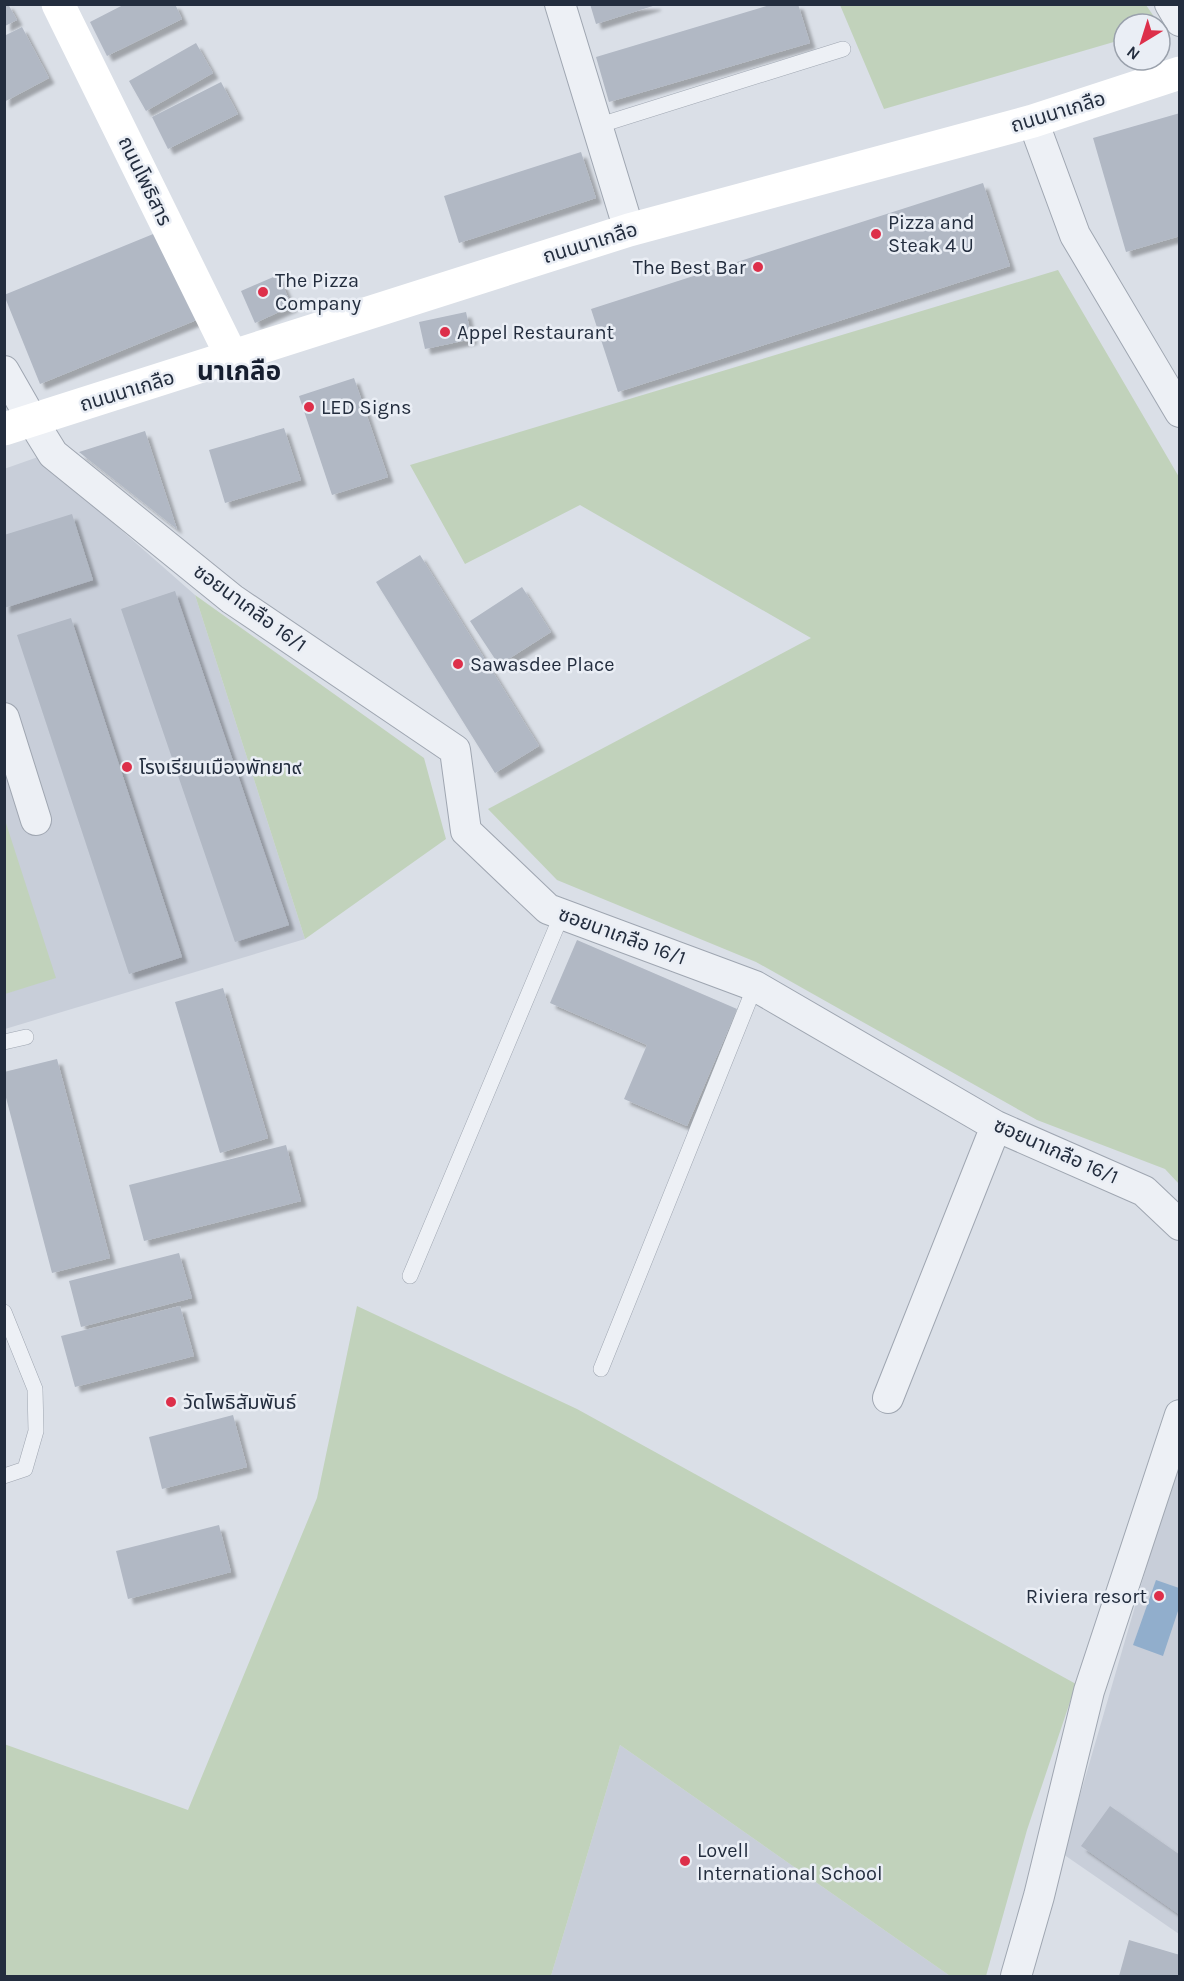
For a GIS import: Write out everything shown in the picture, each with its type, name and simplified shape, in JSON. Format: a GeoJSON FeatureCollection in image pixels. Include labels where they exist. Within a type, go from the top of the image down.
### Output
{"type":"FeatureCollection","features":[{"type":"Feature","properties":{"kind":"street","name":"ถนนโพธิสาร"},"geometry":{"type":"LineString","coordinates":[[58,4],[232,357]]}},
{"type":"Feature","properties":{"kind":"street"},"geometry":{"type":"LineString","coordinates":[[560,4],[629,230]]}},
{"type":"Feature","properties":{"kind":"street"},"geometry":{"type":"LineString","coordinates":[[1170,4],[1179,21]]}},
{"type":"Feature","properties":{"kind":"street","name":"ถนนนาเกลือ"},"geometry":{"type":"LineString","coordinates":[[18,425],[629,230],[1033,122],[1179,73]]}},
{"type":"Feature","properties":{"kind":"street"},"geometry":{"type":"LineString","coordinates":[[1033,122],[1075,235],[1179,412]]}},
{"type":"Feature","properties":{"kind":"street","name":"ซอยนาเกลือ 16/1"},"geometry":{"type":"LineString","coordinates":[[4,371],[18,425],[232,599],[455,750],[466,831],[548,909],[754,986],[996,1126],[1144,1191],[1179,1226]]}},
{"type":"Feature","properties":{"kind":"street"},"geometry":{"type":"LineString","coordinates":[[4,718],[36,820]]}},
{"type":"Feature","properties":{"kind":"street"},"geometry":{"type":"LineString","coordinates":[[888,1398],[996,1126]]}},
{"type":"Feature","properties":{"kind":"street"},"geometry":{"type":"LineString","coordinates":[[1016,1977],[1039,1896],[1089,1691],[1179,1415]]}},
{"type":"Feature","properties":{"kind":"lane"},"geometry":{"type":"LineString","coordinates":[[597,126],[843,49]]}},
{"type":"Feature","properties":{"kind":"lane"},"geometry":{"type":"LineString","coordinates":[[410,1276],[562,914]]}},
{"type":"Feature","properties":{"kind":"lane"},"geometry":{"type":"LineString","coordinates":[[601,1369],[754,986]]}},
{"type":"Feature","properties":{"kind":"lane"},"geometry":{"type":"LineString","coordinates":[[4,1042],[26,1037]]}},
{"type":"Feature","properties":{"kind":"lane"},"geometry":{"type":"LineString","coordinates":[[4,1312],[35,1389],[36,1431],[25,1469],[4,1476]]}},
{"type":"Feature","properties":{"kind":"shaded area","name":"โรงเรียนเมืองพัทยา๙"},"geometry":{"type":"Polygon","coordinates":[[[38,457],[195,595],[305,939],[5,1029],[4,469],[38,457]]]}},
{"type":"Feature","properties":{"kind":"shaded area","name":"Riviera resort"},"geometry":{"type":"Polygon","coordinates":[[[1179,1455],[1179,1934],[1063,1854],[1179,1455]]]}},
{"type":"Feature","properties":{"kind":"shaded area","name":"Lovell International School"},"geometry":{"type":"Polygon","coordinates":[[[620,1745],[950,1976],[551,1976],[620,1745]]]}},
{"type":"Feature","properties":{"kind":"green space"},"geometry":{"type":"Polygon","coordinates":[[[840,5],[1146,5],[1151,12],[1112,12],[1112,42],[884,109],[840,5]]]}},
{"type":"Feature","properties":{"kind":"green space"},"geometry":{"type":"Polygon","coordinates":[[[1058,270],[1179,477],[1179,1184],[1165,1169],[1037,1120],[756,962],[557,880],[488,809],[811,638],[580,505],[465,564],[410,465],[1058,270]]]}},
{"type":"Feature","properties":{"kind":"green space"},"geometry":{"type":"Polygon","coordinates":[[[195,595],[424,758],[446,839],[305,939],[195,595]]]}},
{"type":"Feature","properties":{"kind":"green space"},"geometry":{"type":"Polygon","coordinates":[[[4,817],[56,978],[5,994],[4,994],[4,817]]]}},
{"type":"Feature","properties":{"kind":"green space"},"geometry":{"type":"Polygon","coordinates":[[[357,1306],[577,1409],[1076,1684],[1027,1830],[986,1976],[950,1976],[620,1745],[551,1976],[5,1976],[4,1744],[188,1810],[317,1498],[357,1306]]]}},
{"type":"Feature","properties":{"kind":"water"},"geometry":{"type":"Polygon","coordinates":[[[1156,1580],[1179,1588],[1179,1608],[1163,1656],[1133,1645],[1156,1580]]]}},
{"type":"Feature","properties":{"kind":"building"},"geometry":{"type":"Polygon","coordinates":[[[5,4],[8,4],[17,20],[5,26],[5,4]]]}},
{"type":"Feature","properties":{"kind":"building"},"geometry":{"type":"Polygon","coordinates":[[[125,4],[175,4],[182,19],[107,56],[90,22],[125,4]]]}},
{"type":"Feature","properties":{"kind":"building"},"geometry":{"type":"Polygon","coordinates":[[[590,4],[655,4],[656,5],[596,24],[590,4]]]}},
{"type":"Feature","properties":{"kind":"building"},"geometry":{"type":"Polygon","coordinates":[[[773,4],[798,4],[810,43],[609,102],[596,57],[773,4]]]}},
{"type":"Feature","properties":{"kind":"building"},"geometry":{"type":"Polygon","coordinates":[[[22,27],[49,78],[4,102],[4,36],[22,27]]]}},
{"type":"Feature","properties":{"kind":"building"},"geometry":{"type":"Polygon","coordinates":[[[196,43],[213,73],[146,111],[129,81],[196,43]]]}},
{"type":"Feature","properties":{"kind":"building"},"geometry":{"type":"Polygon","coordinates":[[[221,82],[238,114],[168,149],[152,117],[221,82]]]}},
{"type":"Feature","properties":{"kind":"building"},"geometry":{"type":"Polygon","coordinates":[[[1180,113],[1180,236],[1126,252],[1093,138],[1180,113]]]}},
{"type":"Feature","properties":{"kind":"building"},"geometry":{"type":"Polygon","coordinates":[[[581,152],[596,198],[459,243],[444,196],[581,152]]]}},
{"type":"Feature","properties":{"kind":"building"},"geometry":{"type":"Polygon","coordinates":[[[983,183],[1010,266],[618,392],[591,309],[983,183]]]}},
{"type":"Feature","properties":{"kind":"building"},"geometry":{"type":"Polygon","coordinates":[[[163,230],[199,319],[40,384],[4,295],[163,230]]]}},
{"type":"Feature","properties":{"kind":"building"},"geometry":{"type":"Polygon","coordinates":[[[278,275],[292,306],[255,323],[241,291],[278,275]]]}},
{"type":"Feature","properties":{"kind":"building"},"geometry":{"type":"Polygon","coordinates":[[[466,312],[472,339],[425,349],[419,322],[466,312]]]}},
{"type":"Feature","properties":{"kind":"building"},"geometry":{"type":"Polygon","coordinates":[[[354,378],[388,477],[332,495],[299,396],[354,378]]]}},
{"type":"Feature","properties":{"kind":"building"},"geometry":{"type":"Polygon","coordinates":[[[284,428],[301,480],[225,503],[209,450],[284,428]]]}},
{"type":"Feature","properties":{"kind":"building"},"geometry":{"type":"Polygon","coordinates":[[[145,431],[177,529],[79,452],[145,431]]]}},
{"type":"Feature","properties":{"kind":"building"},"geometry":{"type":"Polygon","coordinates":[[[72,514],[93,580],[4,608],[4,535],[72,514]]]}},
{"type":"Feature","properties":{"kind":"building","name":"Sawasdee Place"},"geometry":{"type":"Polygon","coordinates":[[[420,555],[539,746],[495,773],[376,582],[420,555]]]}},
{"type":"Feature","properties":{"kind":"building"},"geometry":{"type":"Polygon","coordinates":[[[522,587],[551,632],[499,665],[470,621],[522,587]]]}},
{"type":"Feature","properties":{"kind":"building"},"geometry":{"type":"Polygon","coordinates":[[[175,591],[289,925],[235,942],[121,609],[175,591]]]}},
{"type":"Feature","properties":{"kind":"building"},"geometry":{"type":"Polygon","coordinates":[[[71,618],[182,957],[129,974],[17,635],[71,618]]]}},
{"type":"Feature","properties":{"kind":"building"},"geometry":{"type":"Polygon","coordinates":[[[577,940],[737,1009],[687,1126],[624,1099],[647,1045],[550,1003],[577,940]]]}},
{"type":"Feature","properties":{"kind":"building"},"geometry":{"type":"Polygon","coordinates":[[[223,988],[268,1138],[220,1153],[175,1002],[223,988]]]}},
{"type":"Feature","properties":{"kind":"building"},"geometry":{"type":"Polygon","coordinates":[[[57,1059],[110,1258],[52,1273],[4,1090],[4,1072],[57,1059]]]}},
{"type":"Feature","properties":{"kind":"building"},"geometry":{"type":"Polygon","coordinates":[[[286,1145],[301,1201],[144,1241],[129,1185],[286,1145]]]}},
{"type":"Feature","properties":{"kind":"building"},"geometry":{"type":"Polygon","coordinates":[[[179,1253],[192,1298],[81,1327],[69,1281],[179,1253]]]}},
{"type":"Feature","properties":{"kind":"building"},"geometry":{"type":"Polygon","coordinates":[[[180,1306],[194,1356],[75,1387],[61,1336],[180,1306]]]}},
{"type":"Feature","properties":{"kind":"building"},"geometry":{"type":"Polygon","coordinates":[[[233,1415],[247,1467],[162,1489],[149,1437],[233,1415]]]}},
{"type":"Feature","properties":{"kind":"building"},"geometry":{"type":"Polygon","coordinates":[[[219,1525],[231,1572],[128,1599],[116,1551],[219,1525]]]}},
{"type":"Feature","properties":{"kind":"building"},"geometry":{"type":"Polygon","coordinates":[[[1110,1806],[1180,1855],[1180,1915],[1081,1846],[1110,1806]]]}},
{"type":"Feature","properties":{"kind":"building"},"geometry":{"type":"Polygon","coordinates":[[[1129,1940],[1180,1955],[1180,1976],[1119,1976],[1129,1940]]]}},
{"type":"Feature","properties":{"kind":"place","name":"Pizza and Steak 4 U"},"geometry":{"type":"Point","coordinates":[876,234]}},
{"type":"Feature","properties":{"kind":"place","name":"The Best Bar"},"geometry":{"type":"Point","coordinates":[758,267]}},
{"type":"Feature","properties":{"kind":"place","name":"The Pizza Company"},"geometry":{"type":"Point","coordinates":[263,292]}},
{"type":"Feature","properties":{"kind":"place","name":"Appel Restaurant"},"geometry":{"type":"Point","coordinates":[445,332]}},
{"type":"Feature","properties":{"kind":"place","name":"LED Signs"},"geometry":{"type":"Point","coordinates":[309,407]}},
{"type":"Feature","properties":{"kind":"place","name":"Sawasdee Place"},"geometry":{"type":"Point","coordinates":[458,664]}},
{"type":"Feature","properties":{"kind":"place","name":"โรงเรียนเมืองพัทยา๙"},"geometry":{"type":"Point","coordinates":[127,767]}},
{"type":"Feature","properties":{"kind":"place","name":"วัดโพธิสัมพันธ์"},"geometry":{"type":"Point","coordinates":[171,1402]}},
{"type":"Feature","properties":{"kind":"place","name":"Riviera resort"},"geometry":{"type":"Point","coordinates":[1159,1596]}},
{"type":"Feature","properties":{"kind":"place","name":"Lovell International School"},"geometry":{"type":"Point","coordinates":[685,1861]}},
{"type":"Feature","properties":{"kind":"district","name":"นาเกลือ"},"geometry":{"type":"Point","coordinates":[239,371]}}]}
